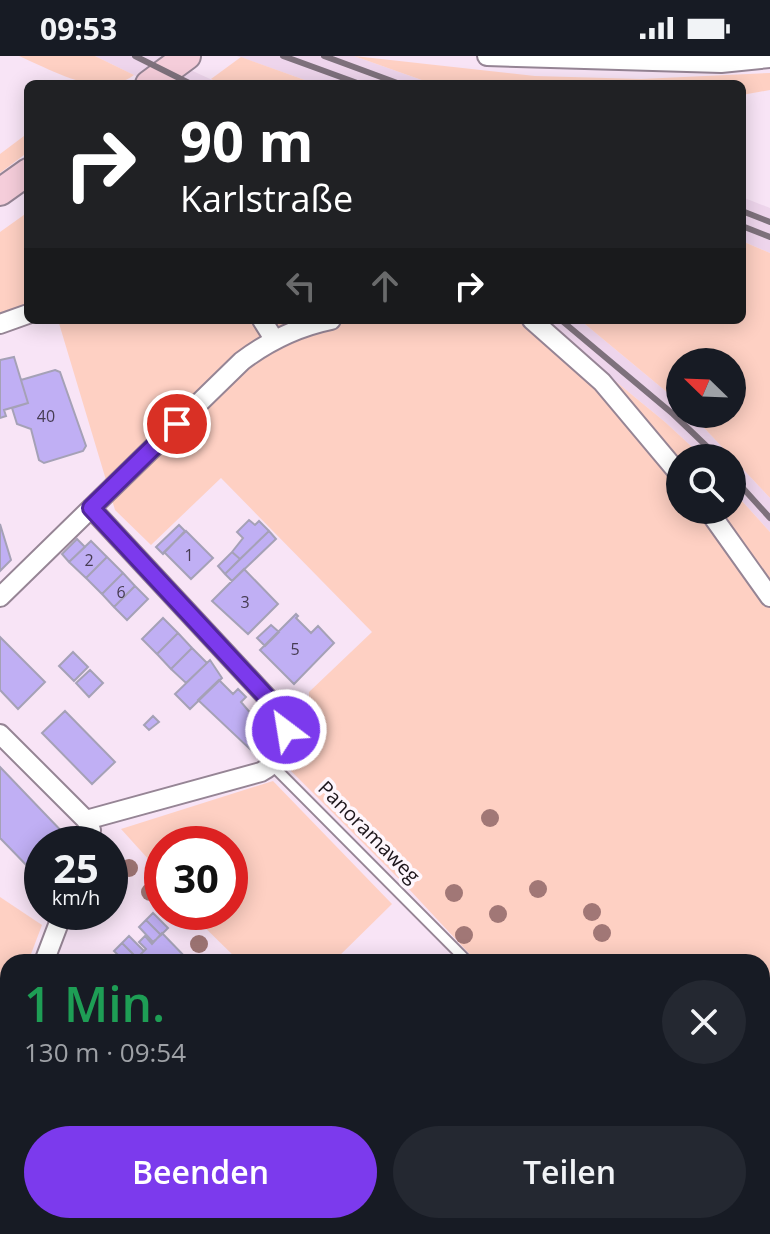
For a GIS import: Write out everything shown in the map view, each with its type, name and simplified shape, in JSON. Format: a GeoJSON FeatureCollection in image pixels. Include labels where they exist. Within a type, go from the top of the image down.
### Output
{"type":"FeatureCollection","features":[{"type":"Feature","properties":{"kind":"main road"},"geometry":{"type":"LineString","coordinates":[[154,80],[187,56]]}},
{"type":"Feature","properties":{"kind":"main road"},"geometry":{"type":"LineString","coordinates":[[0,192],[24,175]]}},
{"type":"Feature","properties":{"kind":"street"},"geometry":{"type":"LineString","coordinates":[[487,56],[721,63],[770,58]]}},
{"type":"Feature","properties":{"kind":"street"},"geometry":{"type":"LineString","coordinates":[[0,324],[24,315]]}},
{"type":"Feature","properties":{"kind":"street"},"geometry":{"type":"LineString","coordinates":[[265,324],[274,339]]}},
{"type":"Feature","properties":{"kind":"street"},"geometry":{"type":"LineString","coordinates":[[0,597],[242,361],[274,339],[311,324]]}},
{"type":"Feature","properties":{"kind":"street"},"geometry":{"type":"LineString","coordinates":[[537,324],[602,382],[666,458]]}},
{"type":"Feature","properties":{"kind":"street"},"geometry":{"type":"LineString","coordinates":[[91,508],[281,715],[286,730],[279,758],[273,766],[103,826]]}},
{"type":"Feature","properties":{"kind":"street"},"geometry":{"type":"LineString","coordinates":[[718,524],[770,597]]}},
{"type":"Feature","properties":{"kind":"street"},"geometry":{"type":"LineString","coordinates":[[0,734],[83,826]]}},
{"type":"Feature","properties":{"kind":"street"},"geometry":{"type":"LineString","coordinates":[[47,954],[56,930]]}},
{"type":"Feature","properties":{"kind":"lane","name":"Panoramaweg"},"geometry":{"type":"LineString","coordinates":[[273,766],[460,954]]}},
{"type":"Feature","properties":{"kind":"shaded area"},"geometry":{"type":"Polygon","coordinates":[[[19,56],[95,56],[134,75],[125,80],[76,80],[19,56]]]}},
{"type":"Feature","properties":{"kind":"shaded area"},"geometry":{"type":"Polygon","coordinates":[[[95,56],[160,56],[212,80],[144,80],[95,56]]]}},
{"type":"Feature","properties":{"kind":"shaded area"},"geometry":{"type":"Polygon","coordinates":[[[237,56],[354,56],[422,80],[305,80],[237,56]]]}},
{"type":"Feature","properties":{"kind":"shaded area"},"geometry":{"type":"Polygon","coordinates":[[[354,56],[535,76],[641,79],[770,73],[770,90],[746,94],[746,80],[422,80],[354,56]]]}},
{"type":"Feature","properties":{"kind":"shaded area"},"geometry":{"type":"Polygon","coordinates":[[[241,57],[305,80],[213,80],[241,57]]]}},
{"type":"Feature","properties":{"kind":"shaded area"},"geometry":{"type":"Polygon","coordinates":[[[24,136],[24,155],[0,173],[0,154],[24,136]]]}},
{"type":"Feature","properties":{"kind":"shaded area"},"geometry":{"type":"Polygon","coordinates":[[[746,199],[770,208],[770,253],[746,243],[746,199]]]}},
{"type":"Feature","properties":{"kind":"shaded area"},"geometry":{"type":"Polygon","coordinates":[[[24,215],[24,307],[0,314],[0,232],[24,215]]]}},
{"type":"Feature","properties":{"kind":"shaded area"},"geometry":{"type":"Polygon","coordinates":[[[746,243],[770,253],[770,498],[746,472],[746,444],[719,444],[704,428],[746,428],[746,348],[666,348],[666,391],[585,324],[746,324],[746,243]]]}},
{"type":"Feature","properties":{"kind":"shaded area"},"geometry":{"type":"Polygon","coordinates":[[[59,324],[546,324],[665,422],[666,428],[672,428],[689,444],[666,444],[666,524],[746,524],[746,505],[770,532],[770,954],[470,954],[291,771],[308,720],[309,692],[372,632],[221,478],[151,545],[115,510],[59,324]]]}},
{"type":"Feature","properties":{"kind":"shaded area"},"geometry":{"type":"Polygon","coordinates":[[[546,324],[585,324],[666,391],[666,423],[546,324]]]}},
{"type":"Feature","properties":{"kind":"shaded area"},"geometry":{"type":"Polygon","coordinates":[[[672,428],[704,428],[719,444],[689,444],[672,428]]]}},
{"type":"Feature","properties":{"kind":"shaded area"},"geometry":{"type":"Polygon","coordinates":[[[746,472],[770,498],[770,532],[746,505],[746,472]]]}},
{"type":"Feature","properties":{"kind":"shaded area"},"geometry":{"type":"Polygon","coordinates":[[[273,781],[392,904],[341,954],[232,954],[207,930],[248,930],[248,826],[144,826],[144,854],[128,837],[128,827],[273,781]]]}},
{"type":"Feature","properties":{"kind":"shaded area"},"geometry":{"type":"Polygon","coordinates":[[[0,897],[24,913],[24,930],[40,930],[31,954],[0,954],[0,897]]]}},
{"type":"Feature","properties":{"kind":"building"},"geometry":{"type":"Polygon","coordinates":[[[14,357],[28,403],[4,410],[6,416],[0,418],[0,360],[14,357]]]}},
{"type":"Feature","properties":{"kind":"building"},"geometry":{"type":"Polygon","coordinates":[[[55,370],[60,372],[86,446],[83,451],[44,463],[39,460],[31,429],[17,424],[12,408],[28,403],[21,380],[55,370]]]}},
{"type":"Feature","properties":{"kind":"building"},"geometry":{"type":"Polygon","coordinates":[[[249,520],[255,525],[259,521],[269,531],[240,559],[232,552],[243,538],[237,532],[249,520]]]}},
{"type":"Feature","properties":{"kind":"building"},"geometry":{"type":"Polygon","coordinates":[[[0,524],[11,560],[0,571],[0,524]]]}},
{"type":"Feature","properties":{"kind":"building"},"geometry":{"type":"Polygon","coordinates":[[[179,525],[185,531],[163,554],[156,547],[179,525]]]}},
{"type":"Feature","properties":{"kind":"building"},"geometry":{"type":"Polygon","coordinates":[[[186,531],[213,558],[191,579],[164,552],[186,531]]]}},
{"type":"Feature","properties":{"kind":"building"},"geometry":{"type":"Polygon","coordinates":[[[269,531],[276,539],[232,581],[225,574],[269,531]]]}},
{"type":"Feature","properties":{"kind":"building"},"geometry":{"type":"Polygon","coordinates":[[[77,539],[85,547],[69,562],[62,554],[77,539]]]}},
{"type":"Feature","properties":{"kind":"building"},"geometry":{"type":"Polygon","coordinates":[[[91,541],[107,557],[86,578],[69,562],[91,541]]]}},
{"type":"Feature","properties":{"kind":"building"},"geometry":{"type":"Polygon","coordinates":[[[232,552],[240,559],[225,574],[218,566],[232,552]]]}},
{"type":"Feature","properties":{"kind":"building"},"geometry":{"type":"Polygon","coordinates":[[[107,557],[123,573],[102,594],[86,578],[107,557]]]}},
{"type":"Feature","properties":{"kind":"building"},"geometry":{"type":"Polygon","coordinates":[[[244,569],[278,604],[248,634],[212,601],[244,569]]]}},
{"type":"Feature","properties":{"kind":"building"},"geometry":{"type":"Polygon","coordinates":[[[123,573],[135,586],[114,607],[102,594],[123,573]]]}},
{"type":"Feature","properties":{"kind":"building"},"geometry":{"type":"Polygon","coordinates":[[[135,586],[148,599],[127,620],[114,607],[135,586]]]}},
{"type":"Feature","properties":{"kind":"building"},"geometry":{"type":"Polygon","coordinates":[[[296,614],[296,618],[311,633],[318,626],[334,643],[294,684],[260,650],[296,614]]]}},
{"type":"Feature","properties":{"kind":"building"},"geometry":{"type":"Polygon","coordinates":[[[163,618],[178,633],[157,654],[142,639],[163,618]]]}},
{"type":"Feature","properties":{"kind":"building"},"geometry":{"type":"Polygon","coordinates":[[[271,625],[279,632],[265,646],[257,638],[271,625]]]}},
{"type":"Feature","properties":{"kind":"building"},"geometry":{"type":"Polygon","coordinates":[[[178,633],[192,648],[171,669],[157,654],[178,633]]]}},
{"type":"Feature","properties":{"kind":"building"},"geometry":{"type":"Polygon","coordinates":[[[0,637],[45,682],[18,709],[0,690],[0,637]]]}},
{"type":"Feature","properties":{"kind":"building"},"geometry":{"type":"Polygon","coordinates":[[[192,648],[207,663],[186,683],[171,669],[192,648]]]}},
{"type":"Feature","properties":{"kind":"building"},"geometry":{"type":"Polygon","coordinates":[[[73,652],[88,667],[74,681],[59,666],[73,652]]]}},
{"type":"Feature","properties":{"kind":"building"},"geometry":{"type":"Polygon","coordinates":[[[210,660],[222,678],[190,709],[175,694],[210,660]]]}},
{"type":"Feature","properties":{"kind":"building"},"geometry":{"type":"Polygon","coordinates":[[[90,670],[103,683],[89,697],[76,683],[90,670]]]}},
{"type":"Feature","properties":{"kind":"building"},"geometry":{"type":"Polygon","coordinates":[[[219,680],[233,694],[238,689],[246,697],[241,702],[270,736],[253,752],[198,700],[219,680]]]}},
{"type":"Feature","properties":{"kind":"building"},"geometry":{"type":"Polygon","coordinates":[[[65,711],[115,762],[92,784],[42,733],[65,711]]]}},
{"type":"Feature","properties":{"kind":"building"},"geometry":{"type":"Polygon","coordinates":[[[153,716],[159,722],[149,730],[144,725],[153,716]]]}},
{"type":"Feature","properties":{"kind":"building"},"geometry":{"type":"Polygon","coordinates":[[[0,767],[57,826],[24,826],[24,863],[0,838],[0,767]]]}},
{"type":"Feature","properties":{"kind":"building"},"geometry":{"type":"Polygon","coordinates":[[[144,922],[144,930],[156,930],[161,935],[153,942],[139,927],[144,922]]]}},
{"type":"Feature","properties":{"kind":"building"},"geometry":{"type":"Polygon","coordinates":[[[162,933],[182,954],[141,954],[146,949],[139,942],[145,936],[152,944],[162,933]]]}},
{"type":"Feature","properties":{"kind":"building"},"geometry":{"type":"Polygon","coordinates":[[[129,936],[144,951],[133,954],[122,943],[129,936]]]}},
{"type":"Feature","properties":{"kind":"building"},"geometry":{"type":"Polygon","coordinates":[[[122,943],[133,954],[117,954],[114,951],[122,943]]]}},
{"type":"Feature","properties":{"kind":"railway"},"geometry":{"type":"LineString","coordinates":[[135,56],[183,80]]}},
{"type":"Feature","properties":{"kind":"railway"},"geometry":{"type":"LineString","coordinates":[[283,56],[349,80]]}},
{"type":"Feature","properties":{"kind":"railway"},"geometry":{"type":"LineString","coordinates":[[324,56],[389,80]]}},
{"type":"Feature","properties":{"kind":"railway"},"geometry":{"type":"LineString","coordinates":[[746,213],[770,222]]}},
{"type":"Feature","properties":{"kind":"railway"},"geometry":{"type":"LineString","coordinates":[[746,228],[770,237]]}},
{"type":"Feature","properties":{"kind":"railway"},"geometry":{"type":"LineString","coordinates":[[566,324],[704,444]]}},
{"type":"Feature","properties":{"kind":"railway"},"geometry":{"type":"LineString","coordinates":[[746,491],[770,518]]}},
{"type":"Feature","properties":{"kind":"route"},"geometry":{"type":"LineString","coordinates":[[177,424],[91,508],[273,704],[286,730]]}}]}
